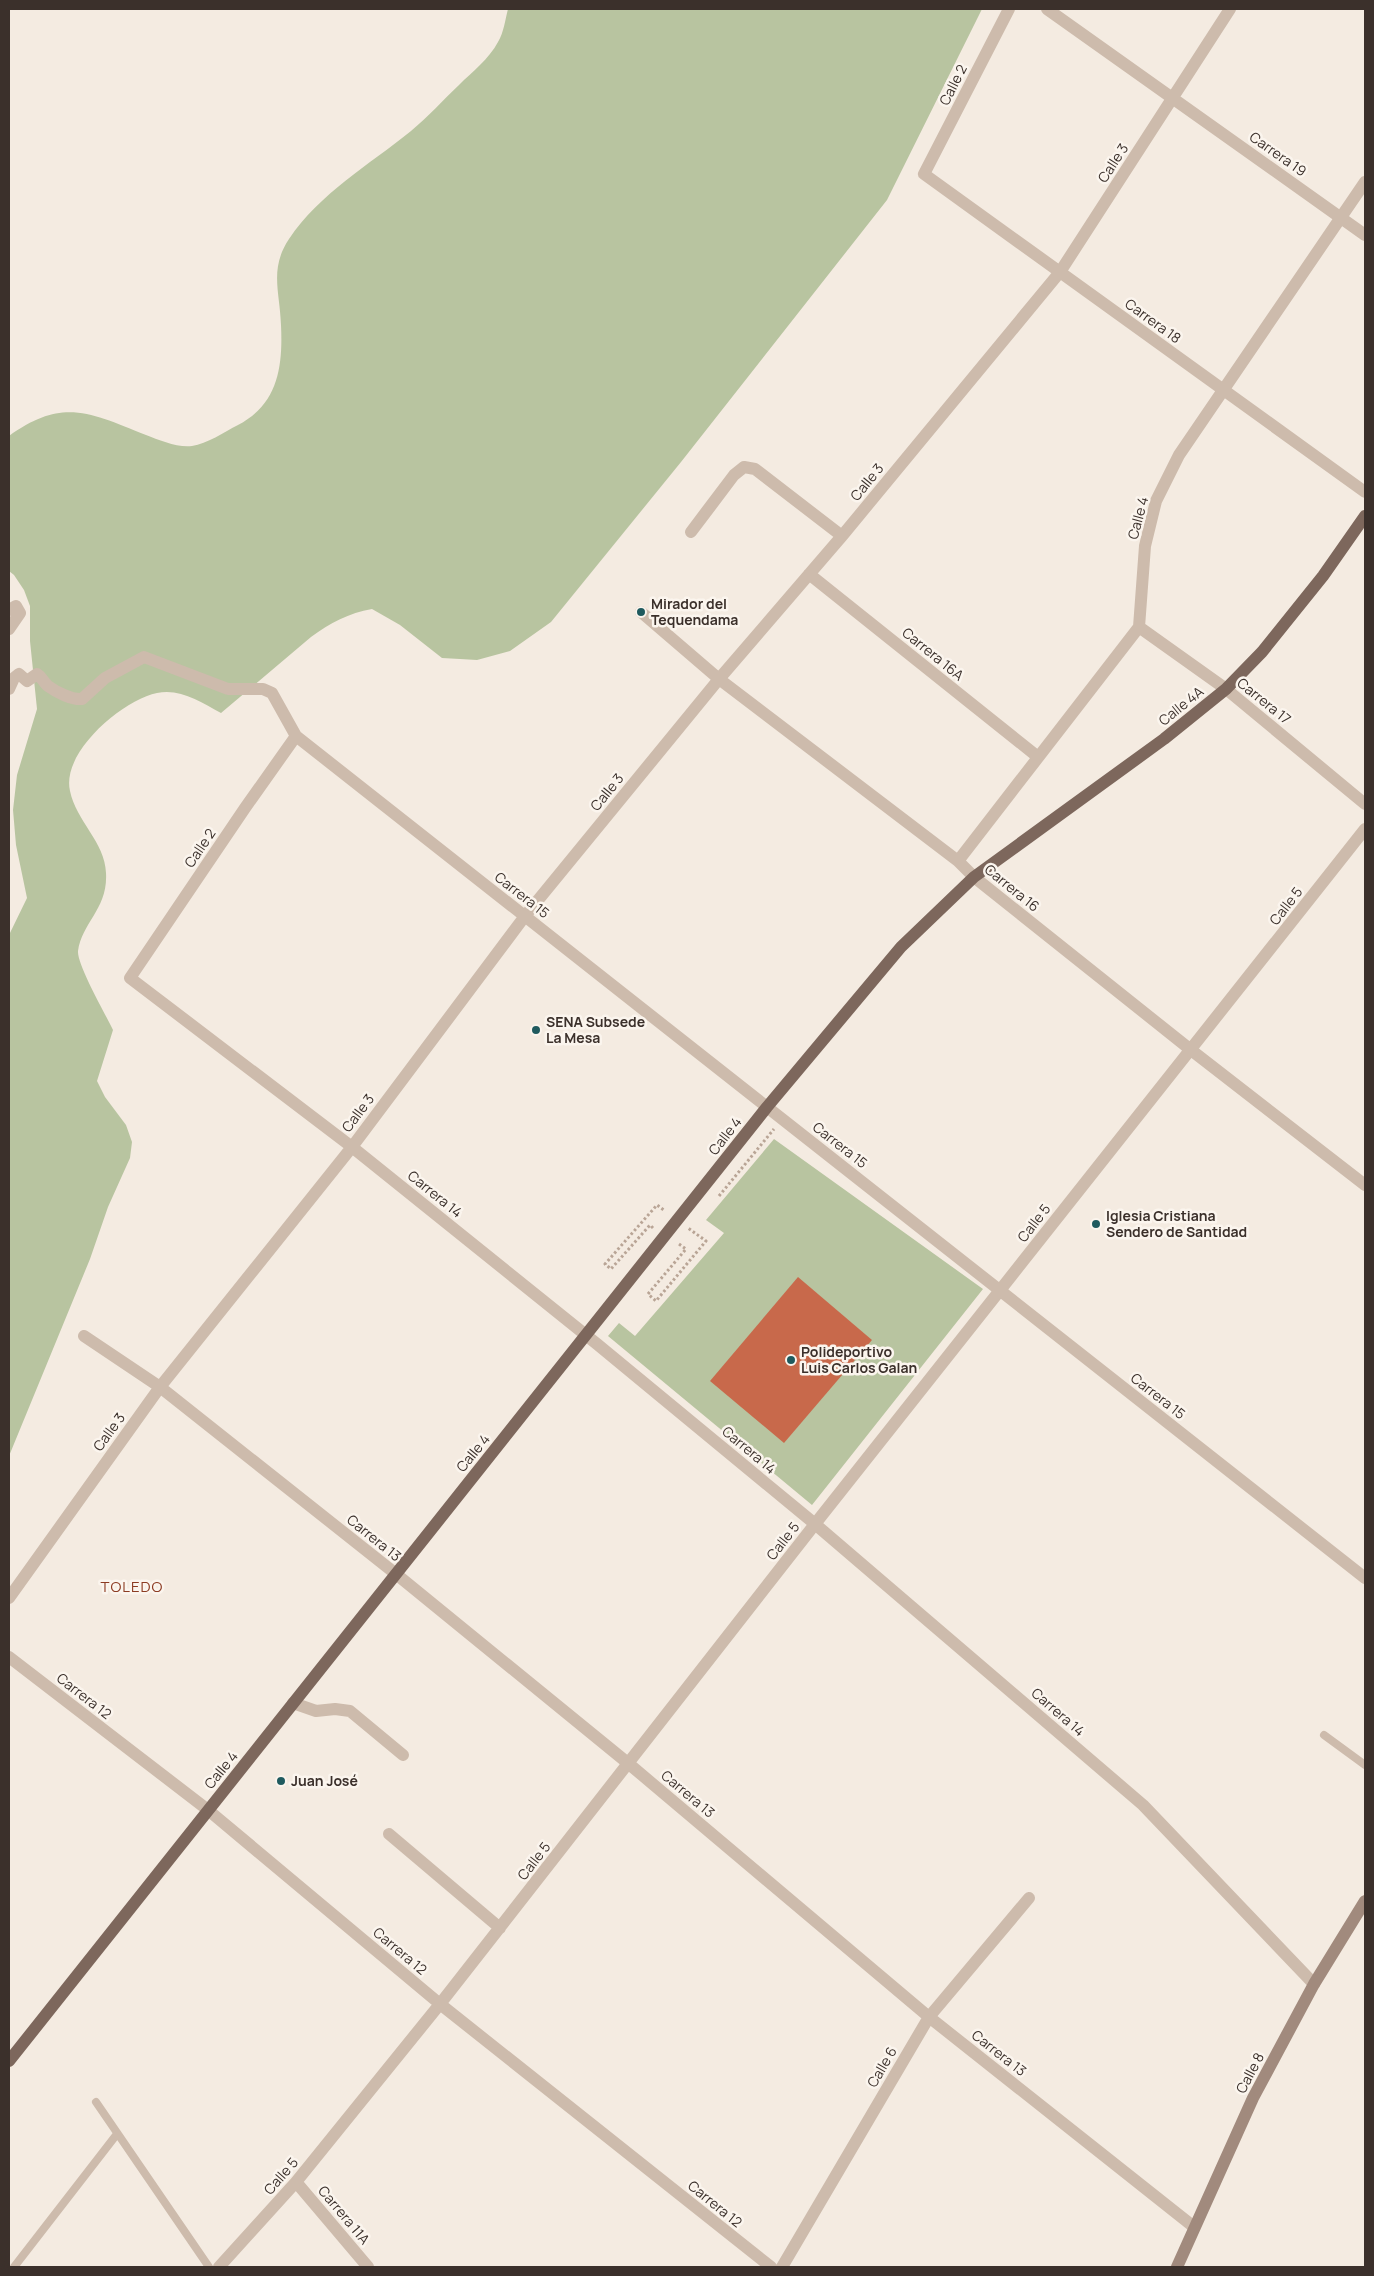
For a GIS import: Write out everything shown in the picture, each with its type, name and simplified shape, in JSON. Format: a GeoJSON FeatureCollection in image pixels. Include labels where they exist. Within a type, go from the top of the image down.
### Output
{"type":"FeatureCollection","features":[{"type":"Feature","properties":{"kind":"main road","name":"Calle 4A"},"geometry":{"type":"LineString","coordinates":[[974,877],[1164,739],[1226,689],[1262,652],[1323,576],[1365,516]]}},
{"type":"Feature","properties":{"kind":"main road","name":"Calle 4"},"geometry":{"type":"LineString","coordinates":[[9,2061],[767,1107],[901,946],[974,877]]}},
{"type":"Feature","properties":{"kind":"main road","name":"Calle 8"},"geometry":{"type":"LineString","coordinates":[[1177,2267],[1253,2098],[1314,1984],[1365,1901]]}},
{"type":"Feature","properties":{"kind":"street","name":"Calle 2"},"geometry":{"type":"LineString","coordinates":[[924,174],[1009,9]]}},
{"type":"Feature","properties":{"kind":"street","name":"Carrera 19"},"geometry":{"type":"LineString","coordinates":[[1047,9],[1365,235]]}},
{"type":"Feature","properties":{"kind":"street","name":"Calle 3"},"geometry":{"type":"LineString","coordinates":[[9,1598],[160,1387],[352,1147],[525,916],[718,679],[842,536],[1060,272],[1230,9]]}},
{"type":"Feature","properties":{"kind":"street","name":"Carrera 18"},"geometry":{"type":"LineString","coordinates":[[924,174],[1365,492]]}},
{"type":"Feature","properties":{"kind":"street","name":"Calle 4"},"geometry":{"type":"LineString","coordinates":[[1139,627],[1146,546],[1156,501],[1179,455],[1342,219],[1365,182]]}},
{"type":"Feature","properties":{"kind":"street"},"geometry":{"type":"LineString","coordinates":[[691,532],[734,476],[744,467],[755,469],[842,536]]}},
{"type":"Feature","properties":{"kind":"street","name":"Carrera 16A"},"geometry":{"type":"LineString","coordinates":[[810,574],[1038,757]]}},
{"type":"Feature","properties":{"kind":"street"},"geometry":{"type":"LineString","coordinates":[[9,610],[16,606],[20,613],[9,629]]}},
{"type":"Feature","properties":{"kind":"street","name":"Carrera 16"},"geometry":{"type":"LineString","coordinates":[[641,612],[718,679],[958,862],[974,877],[1191,1050],[1365,1185]]}},
{"type":"Feature","properties":{"kind":"street"},"geometry":{"type":"LineString","coordinates":[[958,862],[1139,627]]}},
{"type":"Feature","properties":{"kind":"street","name":"Carrera 17"},"geometry":{"type":"LineString","coordinates":[[1139,627],[1226,689],[1365,804]]}},
{"type":"Feature","properties":{"kind":"street"},"geometry":{"type":"LineString","coordinates":[[9,689],[14,678],[19,674],[27,680],[37,674],[47,685],[61,693],[77,700],[82,699],[105,678],[144,657],[228,689],[262,689],[272,693],[296,736]]}},
{"type":"Feature","properties":{"kind":"street","name":"Calle 2"},"geometry":{"type":"LineString","coordinates":[[130,978],[296,736]]}},
{"type":"Feature","properties":{"kind":"street","name":"Carrera 15"},"geometry":{"type":"LineString","coordinates":[[296,736],[1365,1578]]}},
{"type":"Feature","properties":{"kind":"street","name":"Calle 5"},"geometry":{"type":"LineString","coordinates":[[219,2267],[296,2182],[440,2004],[1000,1290],[1365,830]]}},
{"type":"Feature","properties":{"kind":"street","name":"Carrera 14"},"geometry":{"type":"LineString","coordinates":[[130,978],[352,1147],[586,1335],[816,1524],[1143,1805],[1314,1984]]}},
{"type":"Feature","properties":{"kind":"street","name":"Carrera 13"},"geometry":{"type":"LineString","coordinates":[[84,1336],[160,1387],[396,1574],[629,1764],[929,2017],[1194,2227]]}},
{"type":"Feature","properties":{"kind":"street","name":"Carrera 12"},"geometry":{"type":"LineString","coordinates":[[9,1657],[208,1810],[754,2262],[771,2267]]}},
{"type":"Feature","properties":{"kind":"street"},"geometry":{"type":"LineString","coordinates":[[293,1703],[316,1711],[350,1711],[403,1755]]}},
{"type":"Feature","properties":{"kind":"street"},"geometry":{"type":"LineString","coordinates":[[389,1834],[500,1928]]}},
{"type":"Feature","properties":{"kind":"street","name":"Calle 6"},"geometry":{"type":"LineString","coordinates":[[782,2267],[929,2017],[1028,1898]]}},
{"type":"Feature","properties":{"kind":"street","name":"Carrera 11A"},"geometry":{"type":"LineString","coordinates":[[296,2182],[368,2267]]}},
{"type":"Feature","properties":{"kind":"lane"},"geometry":{"type":"LineString","coordinates":[[1324,1735],[1365,1765]]}},
{"type":"Feature","properties":{"kind":"lane"},"geometry":{"type":"LineString","coordinates":[[96,2102],[116,2134],[209,2267]]}},
{"type":"Feature","properties":{"kind":"lane"},"geometry":{"type":"LineString","coordinates":[[26,2267],[16,2264],[116,2134]]}},
{"type":"Feature","properties":{"kind":"green space"},"geometry":{"type":"Polygon","coordinates":[[[508,9],[982,9],[887,200],[681,462],[551,622],[510,651],[477,660],[442,658],[400,625],[372,609],[355,613],[325,627],[311,637],[221,713],[182,694],[174,692],[157,693],[128,706],[112,717],[97,730],[85,745],[75,760],[70,776],[70,791],[78,812],[101,851],[106,873],[106,885],[99,906],[80,941],[78,951],[82,967],[113,1030],[97,1081],[105,1097],[126,1125],[132,1142],[130,1158],[108,1207],[90,1259],[9,1456],[9,935],[27,898],[16,845],[13,810],[17,775],[37,709],[30,641],[30,606],[24,590],[9,571],[9,436],[45,416],[77,413],[109,420],[169,443],[192,446],[204,443],[251,416],[270,395],[279,370],[281,340],[277,271],[279,260],[289,239],[301,223],[330,194],[417,126],[485,60],[500,38],[508,9]]]}},
{"type":"Feature","properties":{"kind":"green space"},"geometry":{"type":"Polygon","coordinates":[[[774,1139],[983,1289],[812,1505],[608,1336],[619,1323],[635,1336],[724,1233],[706,1220],[774,1139]]]}},
{"type":"Feature","properties":{"kind":"building","name":"Polideportivo Luis Carlos Galan"},"geometry":{"type":"Polygon","coordinates":[[[798,1277],[872,1340],[784,1443],[710,1381],[798,1277]]]}},
{"type":"Feature","properties":{"kind":"place","name":"Mirador del Tequendama"},"geometry":{"type":"Point","coordinates":[641,612]}},
{"type":"Feature","properties":{"kind":"place","name":"SENA Subsede La Mesa"},"geometry":{"type":"Point","coordinates":[536,1030]}},
{"type":"Feature","properties":{"kind":"place","name":"Iglesia Cristiana Sendero de Santidad"},"geometry":{"type":"Point","coordinates":[1096,1224]}},
{"type":"Feature","properties":{"kind":"place","name":"Polideportivo Luis Carlos Galan"},"geometry":{"type":"Point","coordinates":[791,1360]}},
{"type":"Feature","properties":{"kind":"place","name":"Juan José"},"geometry":{"type":"Point","coordinates":[281,1781]}},
{"type":"Feature","properties":{"kind":"district","name":"TOLEDO"},"geometry":{"type":"Point","coordinates":[132,1587]}}]}
